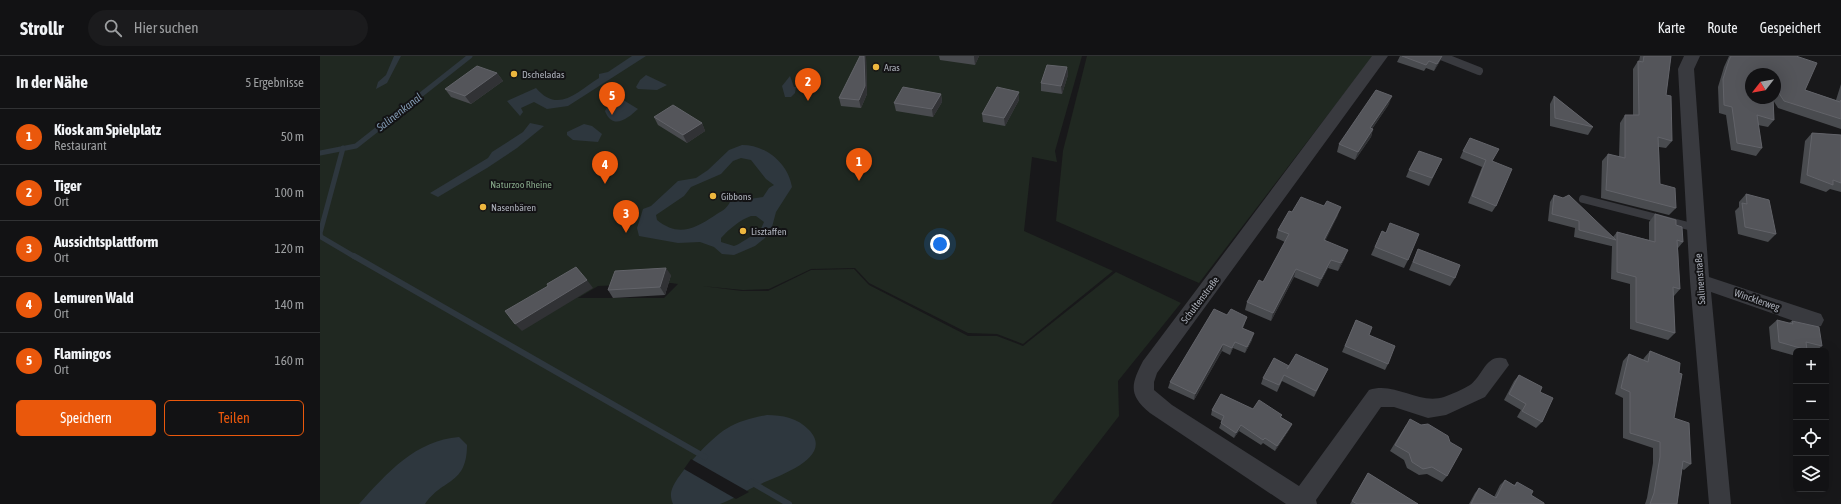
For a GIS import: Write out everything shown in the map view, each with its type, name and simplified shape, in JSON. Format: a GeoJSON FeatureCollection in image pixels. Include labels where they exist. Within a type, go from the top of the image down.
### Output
{"type":"FeatureCollection","features":[{"type":"Feature","properties":{"kind":"street","name":"Schultenstraße"},"geometry":{"type":"LineString","coordinates":[[1380,56],[1150,367],[1142,383],[1143,390],[1146,396],[1164,412],[1304,503],[1376,397],[1394,398],[1428,409],[1446,406],[1478,391],[1500,364]]}},
{"type":"Feature","properties":{"kind":"street","name":"Salinenstraße"},"geometry":{"type":"LineString","coordinates":[[1692,56],[1686,69],[1700,280],[1720,504]]}},
{"type":"Feature","properties":{"kind":"street","name":"Wincklerweg"},"geometry":{"type":"LineString","coordinates":[[1700,280],[1814,320]]}},
{"type":"Feature","properties":{"kind":"lane"},"geometry":{"type":"LineString","coordinates":[[1442,56],[1479,71]]}},
{"type":"Feature","properties":{"kind":"lane"},"geometry":{"type":"LineString","coordinates":[[1583,200],[1696,228]]}},
{"type":"Feature","properties":{"kind":"green space","name":"Naturzoo Rheine"},"geometry":{"type":"Polygon","coordinates":[[[320,56],[1082,56],[1055,151],[1057,162],[1032,157],[1024,231],[1113,271],[1023,344],[997,334],[968,333],[869,283],[855,268],[811,269],[769,289],[743,290],[702,286],[742,291],[768,291],[811,270],[854,269],[869,285],[968,336],[997,336],[1023,346],[1116,272],[1181,303],[1118,381],[1119,416],[1051,504],[320,504],[320,56]],[[678,284],[598,286],[578,298],[664,298],[678,284]]]}},
{"type":"Feature","properties":{"kind":"green space"},"geometry":{"type":"Polygon","coordinates":[[[1087,56],[1373,56],[1199,283],[1056,221],[1063,151],[1087,56]]]}},
{"type":"Feature","properties":{"kind":"shaded area"},"geometry":{"type":"Polygon","coordinates":[[[394,56],[401,56],[387,83],[376,89],[378,82],[386,75],[394,56]]]}},
{"type":"Feature","properties":{"kind":"shaded area"},"geometry":{"type":"Polygon","coordinates":[[[632,56],[646,56],[568,106],[547,109],[534,102],[521,108],[523,112],[520,116],[507,101],[536,88],[544,96],[552,99],[560,100],[568,98],[599,78],[599,74],[608,72],[632,56]]]}},
{"type":"Feature","properties":{"kind":"shaded area"},"geometry":{"type":"Polygon","coordinates":[[[646,75],[667,85],[657,90],[638,89],[636,87],[640,80],[646,75]]]}},
{"type":"Feature","properties":{"kind":"shaded area"},"geometry":{"type":"Polygon","coordinates":[[[790,76],[794,87],[796,87],[795,93],[791,97],[785,97],[782,86],[790,76]]]}},
{"type":"Feature","properties":{"kind":"shaded area"},"geometry":{"type":"Polygon","coordinates":[[[620,98],[638,109],[625,119],[616,122],[608,117],[605,111],[610,102],[620,98]]]}},
{"type":"Feature","properties":{"kind":"shaded area"},"geometry":{"type":"Polygon","coordinates":[[[530,123],[544,126],[517,148],[438,197],[430,193],[488,158],[492,152],[523,132],[530,123]]]}},
{"type":"Feature","properties":{"kind":"shaded area"},"geometry":{"type":"Polygon","coordinates":[[[584,124],[592,126],[602,134],[598,142],[573,140],[567,135],[567,132],[584,124]]]}},
{"type":"Feature","properties":{"kind":"shaded area"},"geometry":{"type":"Polygon","coordinates":[[[742,145],[759,148],[767,152],[781,163],[790,178],[792,187],[776,212],[772,227],[765,238],[755,246],[734,255],[722,254],[714,247],[700,242],[678,243],[639,236],[637,228],[643,209],[651,206],[678,181],[696,178],[708,170],[729,150],[742,145]],[[741,158],[733,161],[721,174],[691,187],[684,196],[656,215],[657,220],[672,228],[679,230],[686,229],[707,221],[725,209],[730,202],[763,197],[769,188],[774,185],[766,179],[751,160],[741,158]],[[751,216],[731,228],[721,238],[721,242],[734,246],[759,233],[764,222],[756,216],[751,216]]]}},
{"type":"Feature","properties":{"kind":"shaded area"},"geometry":{"type":"Polygon","coordinates":[[[767,415],[790,418],[805,426],[809,430],[815,440],[815,449],[809,458],[789,471],[720,504],[673,504],[671,493],[675,482],[696,456],[712,440],[726,429],[736,424],[767,415]]]}},
{"type":"Feature","properties":{"kind":"shaded area"},"geometry":{"type":"Polygon","coordinates":[[[459,437],[467,445],[466,458],[463,467],[453,480],[439,489],[425,504],[359,504],[380,481],[403,460],[416,451],[429,444],[444,439],[459,437]]]}},
{"type":"Feature","properties":{"kind":"pier"},"geometry":{"type":"Polygon","coordinates":[[[691,459],[749,492],[736,499],[684,469],[691,459]]]}},
{"type":"Feature","properties":{"kind":"building"},"geometry":{"type":"Polygon","coordinates":[[[860,56],[864,56],[865,86],[859,100],[839,98],[860,56]]]}},
{"type":"Feature","properties":{"kind":"building"},"geometry":{"type":"Polygon","coordinates":[[[1402,56],[1442,56],[1437,64],[1429,61],[1426,65],[1402,56]]]}},
{"type":"Feature","properties":{"kind":"building"},"geometry":{"type":"Polygon","coordinates":[[[1644,56],[1671,56],[1666,95],[1671,96],[1672,141],[1658,137],[1660,184],[1675,188],[1676,208],[1606,190],[1608,154],[1625,158],[1625,115],[1639,115],[1638,61],[1643,62],[1644,56]]]}},
{"type":"Feature","properties":{"kind":"building"},"geometry":{"type":"Polygon","coordinates":[[[1731,56],[1796,56],[1817,63],[1805,90],[1840,102],[1841,100],[1841,119],[1784,101],[1781,96],[1781,68],[1745,68],[1745,104],[1773,104],[1774,120],[1757,115],[1762,148],[1737,143],[1732,107],[1724,105],[1723,79],[1731,56]]]}},
{"type":"Feature","properties":{"kind":"building"},"geometry":{"type":"Polygon","coordinates":[[[1047,65],[1067,67],[1061,86],[1041,83],[1047,65]]]}},
{"type":"Feature","properties":{"kind":"building"},"geometry":{"type":"Polygon","coordinates":[[[477,66],[497,73],[465,96],[445,89],[477,66]]]}},
{"type":"Feature","properties":{"kind":"building"},"geometry":{"type":"Polygon","coordinates":[[[903,87],[941,94],[932,109],[894,103],[903,87]]]}},
{"type":"Feature","properties":{"kind":"building"},"geometry":{"type":"Polygon","coordinates":[[[997,87],[1019,92],[1004,118],[982,114],[997,87]]]}},
{"type":"Feature","properties":{"kind":"building"},"geometry":{"type":"Polygon","coordinates":[[[1376,90],[1392,96],[1370,128],[1373,129],[1358,152],[1339,144],[1376,90]]]}},
{"type":"Feature","properties":{"kind":"building"},"geometry":{"type":"Polygon","coordinates":[[[1554,96],[1593,127],[1555,118],[1554,96]]]}},
{"type":"Feature","properties":{"kind":"building"},"geometry":{"type":"Polygon","coordinates":[[[673,105],[702,123],[683,135],[654,117],[673,105]]]}},
{"type":"Feature","properties":{"kind":"building"},"geometry":{"type":"Polygon","coordinates":[[[1812,133],[1841,135],[1841,183],[1833,180],[1833,185],[1807,175],[1812,133]]]}},
{"type":"Feature","properties":{"kind":"building"},"geometry":{"type":"Polygon","coordinates":[[[1470,138],[1499,149],[1492,161],[1512,169],[1496,206],[1472,196],[1486,160],[1463,151],[1470,138]]]}},
{"type":"Feature","properties":{"kind":"building"},"geometry":{"type":"Polygon","coordinates":[[[1419,151],[1442,159],[1432,178],[1409,170],[1419,151]]]}},
{"type":"Feature","properties":{"kind":"building"},"geometry":{"type":"Polygon","coordinates":[[[1746,194],[1769,200],[1776,234],[1745,227],[1742,203],[1747,204],[1746,194]]]}},
{"type":"Feature","properties":{"kind":"building"},"geometry":{"type":"Polygon","coordinates":[[[1554,195],[1563,198],[1569,195],[1616,240],[1579,230],[1579,221],[1552,214],[1554,195]]]}},
{"type":"Feature","properties":{"kind":"building"},"geometry":{"type":"Polygon","coordinates":[[[1301,197],[1324,206],[1327,201],[1341,207],[1324,240],[1348,250],[1341,263],[1331,260],[1321,279],[1296,269],[1273,313],[1247,302],[1259,280],[1263,282],[1289,234],[1278,230],[1289,211],[1292,212],[1301,197]]]}},
{"type":"Feature","properties":{"kind":"building"},"geometry":{"type":"Polygon","coordinates":[[[1655,214],[1676,220],[1676,225],[1682,227],[1683,242],[1677,240],[1680,289],[1673,287],[1675,333],[1636,322],[1636,277],[1617,272],[1617,232],[1655,242],[1655,214]]]}},
{"type":"Feature","properties":{"kind":"building"},"geometry":{"type":"Polygon","coordinates":[[[1390,223],[1419,234],[1408,260],[1375,247],[1382,231],[1386,233],[1390,223]]]}},
{"type":"Feature","properties":{"kind":"building"},"geometry":{"type":"Polygon","coordinates":[[[1418,249],[1460,265],[1455,278],[1413,262],[1418,249]]]}},
{"type":"Feature","properties":{"kind":"building"},"geometry":{"type":"Polygon","coordinates":[[[576,267],[587,280],[515,324],[505,311],[548,286],[547,284],[576,267]]]}},
{"type":"Feature","properties":{"kind":"building"},"geometry":{"type":"Polygon","coordinates":[[[666,268],[660,287],[608,290],[615,271],[666,268]]]}},
{"type":"Feature","properties":{"kind":"building"},"geometry":{"type":"Polygon","coordinates":[[[1214,309],[1227,315],[1231,309],[1247,317],[1242,328],[1254,333],[1247,347],[1235,342],[1232,348],[1223,344],[1195,394],[1170,382],[1214,309]]]}},
{"type":"Feature","properties":{"kind":"building"},"geometry":{"type":"Polygon","coordinates":[[[1356,320],[1372,327],[1369,335],[1395,346],[1388,364],[1345,346],[1356,320]]]}},
{"type":"Feature","properties":{"kind":"building"},"geometry":{"type":"Polygon","coordinates":[[[1777,320],[1793,324],[1792,321],[1819,327],[1822,346],[1806,342],[1807,348],[1800,348],[1779,342],[1777,320]]]}},
{"type":"Feature","properties":{"kind":"building"},"geometry":{"type":"Polygon","coordinates":[[[1650,351],[1680,363],[1679,373],[1682,374],[1674,418],[1689,423],[1691,464],[1683,461],[1677,504],[1650,504],[1654,493],[1660,457],[1660,442],[1630,433],[1630,392],[1621,388],[1629,354],[1648,362],[1650,351]]]}},
{"type":"Feature","properties":{"kind":"building"},"geometry":{"type":"Polygon","coordinates":[[[1296,354],[1328,369],[1316,391],[1284,375],[1279,385],[1263,378],[1274,358],[1289,366],[1296,354]]]}},
{"type":"Feature","properties":{"kind":"building"},"geometry":{"type":"Polygon","coordinates":[[[1519,375],[1542,387],[1540,392],[1553,398],[1542,422],[1522,411],[1526,404],[1509,394],[1519,375]]]}},
{"type":"Feature","properties":{"kind":"building"},"geometry":{"type":"Polygon","coordinates":[[[1221,394],[1253,409],[1259,400],[1282,415],[1280,417],[1292,424],[1277,446],[1265,438],[1263,440],[1241,425],[1236,433],[1221,423],[1224,416],[1212,410],[1221,394]]]}},
{"type":"Feature","properties":{"kind":"building"},"geometry":{"type":"Polygon","coordinates":[[[1410,419],[1421,425],[1428,424],[1448,436],[1450,442],[1462,449],[1447,476],[1432,467],[1423,469],[1412,462],[1409,453],[1395,445],[1410,419]]]}},
{"type":"Feature","properties":{"kind":"building"},"geometry":{"type":"Polygon","coordinates":[[[1368,473],[1418,504],[1357,504],[1352,501],[1368,473]]]}},
{"type":"Feature","properties":{"kind":"building"},"geometry":{"type":"Polygon","coordinates":[[[1505,480],[1515,486],[1517,482],[1533,491],[1531,495],[1544,504],[1471,504],[1479,488],[1496,498],[1505,480]]]}},
{"type":"Feature","properties":{"kind":"waterway","name":"Salinenkanal"},"geometry":{"type":"LineString","coordinates":[[343,149],[356,146],[470,56]]}},
{"type":"Feature","properties":{"kind":"waterway","name":"Salinenkanal"},"geometry":{"type":"LineString","coordinates":[[320,153],[343,149]]}},
{"type":"Feature","properties":{"kind":"waterway"},"geometry":{"type":"LineString","coordinates":[[320,233],[343,149]]}},
{"type":"Feature","properties":{"kind":"waterway"},"geometry":{"type":"LineString","coordinates":[[320,234],[321,237],[355,257]]}},
{"type":"Feature","properties":{"kind":"waterway"},"geometry":{"type":"LineString","coordinates":[[354,256],[705,457]]}},
{"type":"Feature","properties":{"kind":"waterway"},"geometry":{"type":"LineString","coordinates":[[751,482],[789,504]]}},
{"type":"Feature","properties":{"kind":"place","name":"Aras"},"geometry":{"type":"Point","coordinates":[876,67]}},
{"type":"Feature","properties":{"kind":"place","name":"Dscheladas"},"geometry":{"type":"Point","coordinates":[514,74]}},
{"type":"Feature","properties":{"kind":"place","name":"Tiger"},"geometry":{"type":"Point","coordinates":[808,101]}},
{"type":"Feature","properties":{"kind":"place","name":"Flamingos"},"geometry":{"type":"Point","coordinates":[612,115]}},
{"type":"Feature","properties":{"kind":"place","name":"Kiosk am Spielplatz"},"geometry":{"type":"Point","coordinates":[859,181]}},
{"type":"Feature","properties":{"kind":"place","name":"Lemuren Wald"},"geometry":{"type":"Point","coordinates":[605,184]}},
{"type":"Feature","properties":{"kind":"place","name":"Gibbons"},"geometry":{"type":"Point","coordinates":[713,196]}},
{"type":"Feature","properties":{"kind":"place","name":"Nasenbären"},"geometry":{"type":"Point","coordinates":[483,207]}},
{"type":"Feature","properties":{"kind":"place","name":"Lisztaffen"},"geometry":{"type":"Point","coordinates":[743,231]}},
{"type":"Feature","properties":{"kind":"place","name":"Aussichtsplattform"},"geometry":{"type":"Point","coordinates":[626,233]}}]}
